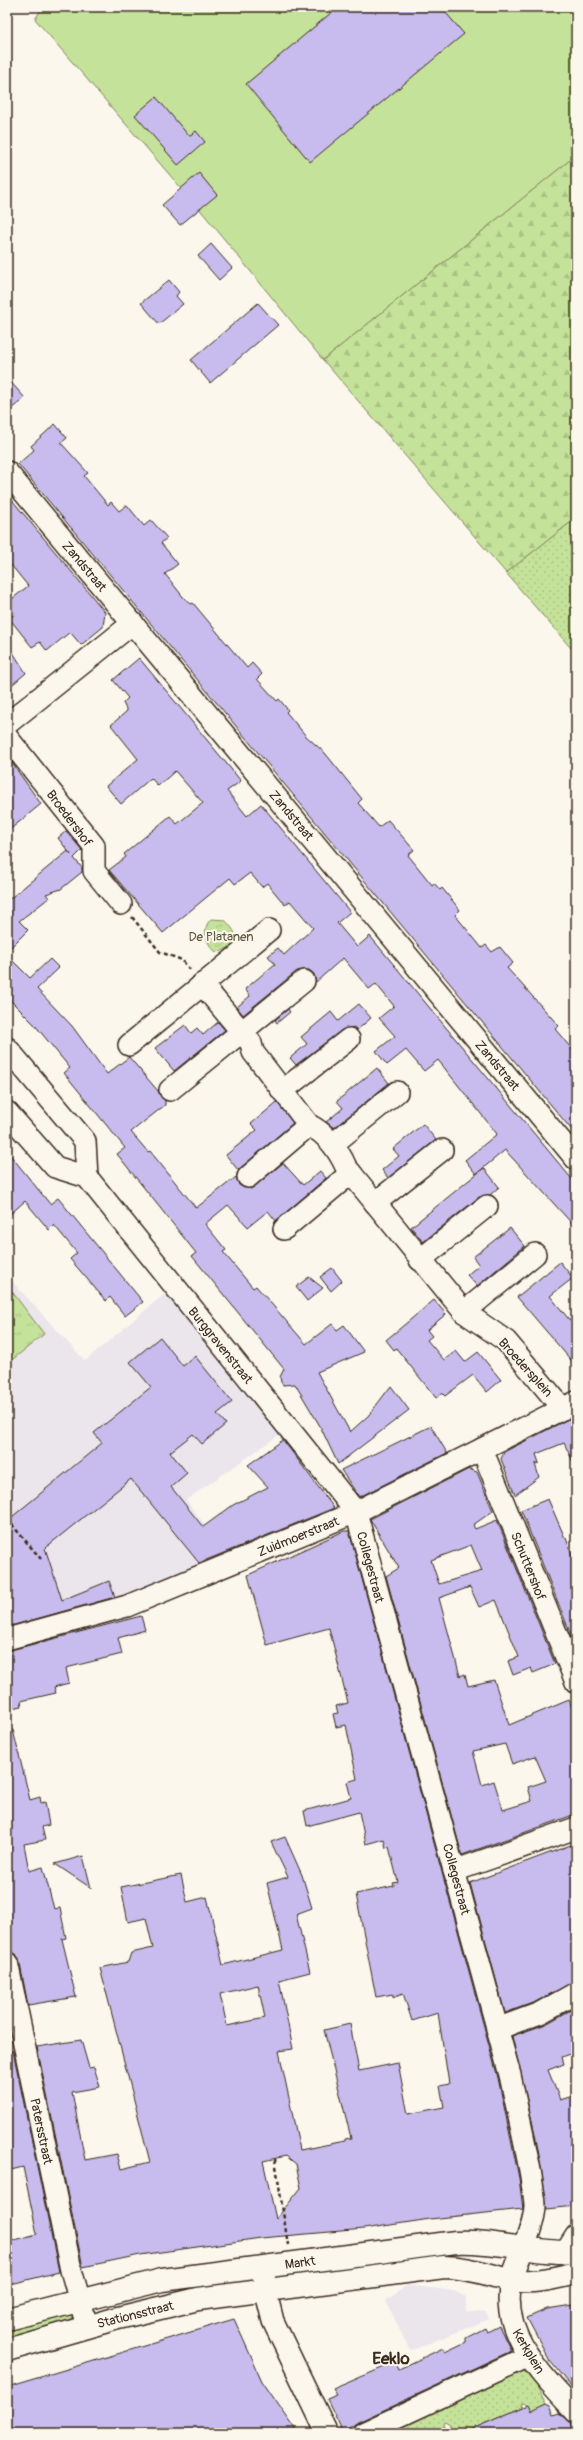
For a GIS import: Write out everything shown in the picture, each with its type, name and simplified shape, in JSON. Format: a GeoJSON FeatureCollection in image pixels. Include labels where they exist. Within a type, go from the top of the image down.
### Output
{"type":"FeatureCollection","features":[{"type":"Feature","properties":{"kind":"main road","name":"Markt"},"geometry":{"type":"LineString","coordinates":[[80,2300],[162,2280],[456,2242],[487,2242],[522,2248],[572,2247]]}},
{"type":"Feature","properties":{"kind":"main road","name":"Markt"},"geometry":{"type":"LineString","coordinates":[[265,2289],[444,2267],[470,2268],[512,2280],[536,2281],[576,2273]]}},
{"type":"Feature","properties":{"kind":"main road","name":"Stationsstraat"},"geometry":{"type":"LineString","coordinates":[[7,2350],[87,2326],[198,2299],[265,2289]]}},
{"type":"Feature","properties":{"kind":"main road"},"geometry":{"type":"LineString","coordinates":[[7,2319],[80,2300]]}},
{"type":"Feature","properties":{"kind":"street","name":"Zandstraat"},"geometry":{"type":"LineString","coordinates":[[7,472],[576,1159]]}},
{"type":"Feature","properties":{"kind":"street"},"geometry":{"type":"LineString","coordinates":[[7,724],[132,623]]}},
{"type":"Feature","properties":{"kind":"street","name":"Broedershof"},"geometry":{"type":"LineString","coordinates":[[7,737],[94,846],[94,871],[121,904]]}},
{"type":"Feature","properties":{"kind":"street"},"geometry":{"type":"LineString","coordinates":[[129,1045],[269,930]]}},
{"type":"Feature","properties":{"kind":"street"},"geometry":{"type":"LineString","coordinates":[[170,1090],[304,981]]}},
{"type":"Feature","properties":{"kind":"street","name":"Broedersplein"},"geometry":{"type":"LineString","coordinates":[[202,984],[251,1043],[253,1052],[309,1125],[322,1131],[333,1144],[351,1173],[375,1204],[464,1312],[506,1341],[570,1405]]}},
{"type":"Feature","properties":{"kind":"street"},"geometry":{"type":"LineString","coordinates":[[282,1091],[349,1039]]}},
{"type":"Feature","properties":{"kind":"street"},"geometry":{"type":"LineString","coordinates":[[7,1048],[85,1141],[87,1177],[54,1167],[7,1112]]}},
{"type":"Feature","properties":{"kind":"street"},"geometry":{"type":"LineString","coordinates":[[333,1144],[397,1092]]}},
{"type":"Feature","properties":{"kind":"street"},"geometry":{"type":"LineString","coordinates":[[248,1177],[309,1125]]}},
{"type":"Feature","properties":{"kind":"street"},"geometry":{"type":"LineString","coordinates":[[375,1204],[442,1150]]}},
{"type":"Feature","properties":{"kind":"street"},"geometry":{"type":"LineString","coordinates":[[284,1229],[351,1173]]}},
{"type":"Feature","properties":{"kind":"street","name":"Burggravenstraat"},"geometry":{"type":"LineString","coordinates":[[87,1177],[356,1512]]}},
{"type":"Feature","properties":{"kind":"street"},"geometry":{"type":"LineString","coordinates":[[420,1260],[487,1206]]}},
{"type":"Feature","properties":{"kind":"street"},"geometry":{"type":"LineString","coordinates":[[464,1312],[535,1254]]}},
{"type":"Feature","properties":{"kind":"street","name":"Zuidmoerstraat"},"geometry":{"type":"LineString","coordinates":[[7,1639],[128,1606],[356,1512],[570,1405]]}},
{"type":"Feature","properties":{"kind":"street","name":"Schuttershof"},"geometry":{"type":"LineString","coordinates":[[482,1449],[576,1682]]}},
{"type":"Feature","properties":{"kind":"street","name":"Collegestraat"},"geometry":{"type":"LineString","coordinates":[[356,1512],[497,2029],[526,2149],[535,2206],[522,2248]]}},
{"type":"Feature","properties":{"kind":"street"},"geometry":{"type":"LineString","coordinates":[[454,1871],[576,1828]]}},
{"type":"Feature","properties":{"kind":"street","name":"Patersstraat"},"geometry":{"type":"LineString","coordinates":[[7,1962],[71,2270],[87,2326]]}},
{"type":"Feature","properties":{"kind":"street"},"geometry":{"type":"LineString","coordinates":[[497,2029],[540,2013],[576,1993]]}},
{"type":"Feature","properties":{"kind":"street"},"geometry":{"type":"LineString","coordinates":[[512,2280],[522,2248]]}},
{"type":"Feature","properties":{"kind":"street"},"geometry":{"type":"LineString","coordinates":[[263,2267],[265,2289],[273,2321],[327,2433]]}},
{"type":"Feature","properties":{"kind":"street","name":"Kerkplein"},"geometry":{"type":"LineString","coordinates":[[512,2280],[509,2313],[515,2332],[529,2356],[576,2412]]}},
{"type":"Feature","properties":{"kind":"street"},"geometry":{"type":"LineString","coordinates":[[363,2433],[529,2356]]}},
{"type":"Feature","properties":{"kind":"path"},"geometry":{"type":"LineString","coordinates":[[121,904],[160,952],[182,960],[202,984]]}},
{"type":"Feature","properties":{"kind":"path"},"geometry":{"type":"LineString","coordinates":[[7,1519],[41,1560]]}},
{"type":"Feature","properties":{"kind":"path"},"geometry":{"type":"LineString","coordinates":[[275,2158],[291,2263]]}},
{"type":"Feature","properties":{"kind":"shaded area"},"geometry":{"type":"Polygon","coordinates":[[[7,1276],[85,1361],[167,1292],[282,1433],[186,1500],[228,1556],[125,1602],[7,1633],[7,1276]]]}},
{"type":"Feature","properties":{"kind":"shaded area"},"geometry":{"type":"Polygon","coordinates":[[[407,2285],[454,2291],[466,2297],[466,2311],[486,2313],[489,2319],[410,2351],[386,2301],[407,2285]]]}},
{"type":"Feature","properties":{"kind":"green space"},"geometry":{"type":"Polygon","coordinates":[[[43,7],[576,7],[576,155],[323,360],[207,218],[35,19],[43,7]]]}},
{"type":"Feature","properties":{"kind":"green space"},"geometry":{"type":"Polygon","coordinates":[[[576,155],[576,518],[506,573],[323,360],[576,155]]]}},
{"type":"Feature","properties":{"kind":"green space"},"geometry":{"type":"Polygon","coordinates":[[[576,518],[576,654],[506,573],[576,518]]]}},
{"type":"Feature","properties":{"kind":"green space","name":"De Platanen"},"geometry":{"type":"Polygon","coordinates":[[[211,919],[225,920],[235,933],[236,944],[222,951],[216,952],[213,949],[207,941],[206,936],[206,927],[211,919]]]}},
{"type":"Feature","properties":{"kind":"green space"},"geometry":{"type":"Polygon","coordinates":[[[7,1285],[44,1334],[7,1364],[7,1285]]]}},
{"type":"Feature","properties":{"kind":"green space"},"geometry":{"type":"Polygon","coordinates":[[[69,2314],[72,2317],[71,2323],[7,2343],[7,2328],[69,2314]]]}},
{"type":"Feature","properties":{"kind":"green space"},"geometry":{"type":"Polygon","coordinates":[[[516,2369],[530,2373],[546,2404],[529,2415],[529,2407],[524,2403],[521,2404],[523,2407],[463,2433],[450,2433],[448,2427],[451,2425],[445,2421],[443,2422],[444,2426],[427,2433],[374,2433],[516,2369]]]}},
{"type":"Feature","properties":{"kind":"building"},"geometry":{"type":"Polygon","coordinates":[[[338,7],[441,7],[464,34],[310,162],[246,84],[338,7]]]}},
{"type":"Feature","properties":{"kind":"building"},"geometry":{"type":"Polygon","coordinates":[[[156,97],[189,136],[196,131],[205,142],[178,165],[135,115],[156,97]]]}},
{"type":"Feature","properties":{"kind":"building"},"geometry":{"type":"Polygon","coordinates":[[[199,173],[217,195],[180,225],[162,205],[199,173]]]}},
{"type":"Feature","properties":{"kind":"building"},"geometry":{"type":"Polygon","coordinates":[[[211,244],[232,268],[219,280],[198,256],[211,244]]]}},
{"type":"Feature","properties":{"kind":"building"},"geometry":{"type":"Polygon","coordinates":[[[169,280],[179,292],[176,296],[183,304],[159,324],[141,303],[169,280]]]}},
{"type":"Feature","properties":{"kind":"building"},"geometry":{"type":"Polygon","coordinates":[[[258,303],[278,325],[210,383],[191,360],[258,303]]]}},
{"type":"Feature","properties":{"kind":"building"},"geometry":{"type":"Polygon","coordinates":[[[7,378],[25,398],[7,412],[7,378]]]}},
{"type":"Feature","properties":{"kind":"building"},"geometry":{"type":"Polygon","coordinates":[[[55,424],[67,438],[61,443],[88,473],[84,476],[108,505],[111,502],[119,511],[127,505],[144,526],[151,520],[167,538],[161,543],[178,564],[165,574],[184,598],[191,604],[193,603],[247,668],[252,663],[262,674],[257,679],[277,701],[279,699],[288,710],[286,712],[306,736],[325,753],[362,799],[358,803],[379,827],[388,820],[414,850],[408,855],[432,885],[434,883],[440,890],[442,888],[460,910],[455,915],[482,948],[486,945],[492,952],[500,947],[513,963],[507,968],[559,1026],[555,1029],[576,1054],[576,1135],[18,464],[34,450],[31,446],[55,424]]]}},
{"type":"Feature","properties":{"kind":"building"},"geometry":{"type":"Polygon","coordinates":[[[7,494],[105,612],[103,627],[81,645],[70,632],[47,651],[40,642],[32,647],[9,618],[15,614],[7,603],[28,586],[7,560],[7,494]]]}},
{"type":"Feature","properties":{"kind":"building"},"geometry":{"type":"Polygon","coordinates":[[[7,643],[26,673],[7,689],[7,643]]]}},
{"type":"Feature","properties":{"kind":"building"},"geometry":{"type":"Polygon","coordinates":[[[139,658],[241,781],[227,791],[247,816],[261,804],[350,912],[337,923],[357,947],[370,936],[576,1184],[576,1228],[505,1150],[476,1174],[465,1160],[497,1134],[438,1060],[424,1071],[406,1050],[387,1065],[376,1051],[395,1036],[379,1018],[394,1006],[376,984],[369,989],[343,958],[316,982],[314,974],[309,970],[297,971],[243,1015],[237,1007],[250,996],[245,989],[275,964],[268,956],[278,948],[284,955],[313,928],[290,901],[285,905],[267,883],[262,887],[250,873],[235,884],[230,878],[163,933],[109,870],[126,857],[124,854],[170,816],[177,824],[203,803],[175,771],[158,786],[151,778],[121,804],[106,786],[138,759],[111,725],[127,711],[123,703],[128,698],[113,680],[139,658]]]}},
{"type":"Feature","properties":{"kind":"building"},"geometry":{"type":"Polygon","coordinates":[[[12,763],[41,804],[7,832],[7,767],[12,763]]]}},
{"type":"Feature","properties":{"kind":"building"},"geometry":{"type":"Polygon","coordinates":[[[66,831],[82,850],[74,858],[82,868],[82,872],[61,889],[46,894],[49,898],[19,921],[28,930],[7,951],[7,901],[68,851],[58,838],[66,831]]]}},
{"type":"Feature","properties":{"kind":"building"},"geometry":{"type":"Polygon","coordinates":[[[7,955],[30,978],[50,959],[59,968],[37,989],[72,1026],[107,1074],[129,1057],[158,1091],[165,1101],[165,1105],[131,1132],[148,1152],[150,1151],[196,1208],[236,1177],[239,1185],[251,1189],[283,1163],[303,1185],[320,1171],[326,1178],[276,1221],[268,1211],[248,1227],[228,1205],[205,1224],[226,1250],[223,1252],[253,1288],[256,1286],[306,1344],[332,1324],[337,1330],[344,1325],[364,1352],[317,1372],[350,1432],[368,1416],[391,1386],[409,1410],[338,1464],[320,1426],[295,1384],[283,1385],[280,1377],[284,1369],[192,1256],[196,1253],[117,1154],[125,1148],[64,1073],[70,1068],[34,1024],[7,997],[7,955]]]}},
{"type":"Feature","properties":{"kind":"building"},"geometry":{"type":"Polygon","coordinates":[[[359,1004],[371,1018],[357,1030],[354,1027],[342,1030],[296,1065],[290,1058],[307,1044],[301,1037],[331,1012],[338,1021],[359,1004]]]}},
{"type":"Feature","properties":{"kind":"building"},"geometry":{"type":"Polygon","coordinates":[[[288,1009],[290,1012],[277,1023],[275,1020],[288,1009]]]}},
{"type":"Feature","properties":{"kind":"building"},"geometry":{"type":"Polygon","coordinates":[[[218,1022],[225,1030],[174,1071],[155,1048],[185,1025],[191,1033],[197,1028],[203,1035],[218,1022]]]}},
{"type":"Feature","properties":{"kind":"building"},"geometry":{"type":"Polygon","coordinates":[[[377,1068],[389,1083],[334,1128],[326,1122],[343,1108],[337,1101],[377,1068]]]}},
{"type":"Feature","properties":{"kind":"building"},"geometry":{"type":"Polygon","coordinates":[[[277,1102],[293,1123],[238,1170],[226,1155],[257,1130],[251,1124],[277,1102]]]}},
{"type":"Feature","properties":{"kind":"building"},"geometry":{"type":"Polygon","coordinates":[[[423,1124],[436,1140],[388,1178],[382,1170],[399,1156],[393,1149],[423,1124]]]}},
{"type":"Feature","properties":{"kind":"building"},"geometry":{"type":"Polygon","coordinates":[[[7,1151],[50,1204],[58,1198],[143,1302],[125,1316],[110,1297],[106,1301],[70,1259],[77,1253],[54,1225],[49,1230],[25,1201],[7,1217],[7,1151]]]}},
{"type":"Feature","properties":{"kind":"building"},"geometry":{"type":"Polygon","coordinates":[[[484,1168],[499,1187],[490,1195],[479,1197],[423,1242],[411,1227],[484,1168]]]}},
{"type":"Feature","properties":{"kind":"building"},"geometry":{"type":"Polygon","coordinates":[[[510,1228],[525,1246],[477,1286],[467,1275],[479,1265],[473,1257],[510,1228]]]}},
{"type":"Feature","properties":{"kind":"building"},"geometry":{"type":"Polygon","coordinates":[[[560,1262],[573,1278],[550,1296],[576,1328],[576,1366],[517,1297],[560,1262]]]}},
{"type":"Feature","properties":{"kind":"building"},"geometry":{"type":"Polygon","coordinates":[[[332,1268],[342,1281],[331,1291],[320,1277],[332,1268]]]}},
{"type":"Feature","properties":{"kind":"building"},"geometry":{"type":"Polygon","coordinates":[[[309,1277],[323,1288],[307,1301],[296,1287],[309,1277]]]}},
{"type":"Feature","properties":{"kind":"building"},"geometry":{"type":"Polygon","coordinates":[[[434,1300],[446,1314],[427,1330],[432,1336],[427,1340],[444,1360],[456,1351],[465,1362],[478,1352],[501,1380],[487,1392],[473,1375],[445,1396],[442,1393],[436,1398],[396,1348],[394,1350],[386,1340],[434,1300]]]}},
{"type":"Feature","properties":{"kind":"building"},"geometry":{"type":"Polygon","coordinates":[[[160,1337],[183,1366],[195,1356],[232,1402],[217,1414],[226,1424],[202,1444],[193,1434],[170,1452],[187,1473],[171,1487],[203,1527],[233,1505],[268,1487],[248,1465],[283,1440],[334,1508],[199,1563],[131,1479],[45,1548],[62,1600],[109,1581],[115,1597],[7,1627],[7,1521],[102,1443],[94,1433],[151,1387],[130,1362],[160,1337]]]}},
{"type":"Feature","properties":{"kind":"building"},"geometry":{"type":"Polygon","coordinates":[[[576,1415],[576,1468],[564,1443],[536,1454],[539,1463],[535,1464],[539,1477],[515,1495],[501,1459],[504,1452],[576,1415]]]}},
{"type":"Feature","properties":{"kind":"building"},"geometry":{"type":"Polygon","coordinates":[[[431,1426],[447,1453],[359,1497],[341,1470],[431,1426]]]}},
{"type":"Feature","properties":{"kind":"building"},"geometry":{"type":"Polygon","coordinates":[[[469,1469],[477,1472],[493,1511],[473,1525],[475,1529],[497,1520],[555,1664],[533,1673],[531,1668],[513,1675],[508,1661],[519,1657],[496,1600],[479,1607],[470,1587],[439,1598],[460,1676],[465,1674],[468,1686],[494,1680],[509,1725],[569,1700],[576,1717],[576,1814],[462,1855],[386,1576],[399,1568],[370,1519],[469,1469]],[[471,1545],[431,1560],[439,1584],[482,1571],[471,1545]],[[505,1744],[473,1751],[482,1785],[494,1781],[503,1810],[532,1801],[528,1787],[546,1781],[535,1756],[512,1764],[505,1744]]]}},
{"type":"Feature","properties":{"kind":"building"},"geometry":{"type":"Polygon","coordinates":[[[548,1499],[566,1538],[576,1568],[575,1645],[521,1510],[548,1499]]]}},
{"type":"Feature","properties":{"kind":"building"},"geometry":{"type":"Polygon","coordinates":[[[344,1531],[349,1531],[498,2078],[519,2178],[523,2209],[430,2219],[364,2229],[261,2238],[140,2255],[83,2267],[37,2047],[81,2040],[89,2068],[94,2067],[100,2087],[72,2092],[85,2160],[117,2154],[121,2169],[150,2162],[100,1968],[128,1962],[131,1953],[153,1948],[146,1918],[128,1922],[121,1887],[181,1875],[187,1902],[207,1897],[223,1965],[283,1950],[267,1883],[288,1877],[271,1842],[285,1837],[302,1875],[312,1908],[296,1914],[310,1972],[279,1980],[293,2049],[279,2051],[300,2150],[345,2141],[345,2139],[351,2138],[324,2030],[350,2024],[359,2071],[398,2063],[408,2114],[444,2107],[440,2086],[449,2084],[438,2013],[412,2021],[403,1993],[393,1997],[393,1994],[376,1997],[356,1894],[394,1886],[393,1883],[398,1882],[389,1847],[386,1848],[384,1839],[366,1844],[359,1812],[307,1826],[304,1811],[351,1798],[347,1782],[357,1779],[346,1725],[336,1727],[333,1714],[338,1713],[336,1706],[348,1703],[329,1628],[267,1645],[248,1575],[344,1531]],[[258,1985],[220,1994],[227,2026],[265,2018],[258,1985]],[[286,2156],[263,2161],[276,2219],[301,2188],[296,2164],[286,2156]]]}},
{"type":"Feature","properties":{"kind":"building"},"geometry":{"type":"Polygon","coordinates":[[[141,1616],[145,1630],[118,1638],[122,1654],[66,1668],[69,1683],[54,1687],[56,1693],[21,1701],[22,1706],[7,1709],[7,1651],[141,1616]]]}},
{"type":"Feature","properties":{"kind":"building"},"geometry":{"type":"Polygon","coordinates":[[[13,1730],[30,1800],[40,1797],[41,1803],[45,1802],[49,1825],[42,1827],[45,1840],[24,1844],[29,1871],[43,1867],[54,1909],[60,1908],[66,1938],[62,1939],[76,1997],[28,2005],[19,1959],[16,1954],[7,1950],[7,1932],[11,1932],[7,1909],[7,1731],[13,1730]]]}},
{"type":"Feature","properties":{"kind":"building"},"geometry":{"type":"Polygon","coordinates":[[[576,1843],[576,1981],[535,2002],[505,2013],[470,1883],[576,1843]]]}},
{"type":"Feature","properties":{"kind":"building"},"geometry":{"type":"Polygon","coordinates":[[[83,1856],[91,1888],[55,1864],[83,1856]]]}},
{"type":"Feature","properties":{"kind":"building"},"geometry":{"type":"Polygon","coordinates":[[[576,2007],[576,2052],[562,2057],[564,2064],[548,2070],[560,2100],[576,2095],[576,2206],[547,2209],[538,2148],[512,2036],[546,2024],[576,2007]]]}},
{"type":"Feature","properties":{"kind":"building"},"geometry":{"type":"Polygon","coordinates":[[[13,2051],[59,2272],[7,2285],[7,2242],[37,2234],[23,2167],[7,2171],[7,2052],[13,2051]]]}},
{"type":"Feature","properties":{"kind":"building"},"geometry":{"type":"Polygon","coordinates":[[[572,2305],[576,2315],[576,2393],[550,2361],[527,2318],[547,2309],[572,2305]]]}},
{"type":"Feature","properties":{"kind":"building"},"geometry":{"type":"Polygon","coordinates":[[[234,2319],[262,2381],[298,2433],[7,2433],[7,2387],[234,2319]]]}},
{"type":"Feature","properties":{"kind":"building"},"geometry":{"type":"Polygon","coordinates":[[[499,2326],[511,2351],[358,2422],[343,2432],[327,2399],[337,2395],[333,2389],[396,2362],[399,2369],[443,2348],[445,2352],[466,2342],[466,2338],[485,2328],[487,2332],[499,2326]]]}},
{"type":"Feature","properties":{"kind":"building"},"geometry":{"type":"Polygon","coordinates":[[[546,2404],[550,2406],[554,2415],[560,2413],[570,2422],[574,2433],[463,2433],[528,2405],[531,2411],[546,2404]]]}},
{"type":"Feature","properties":{"kind":"district","name":"Eeklo"},"geometry":{"type":"Point","coordinates":[391,2358]}}]}
